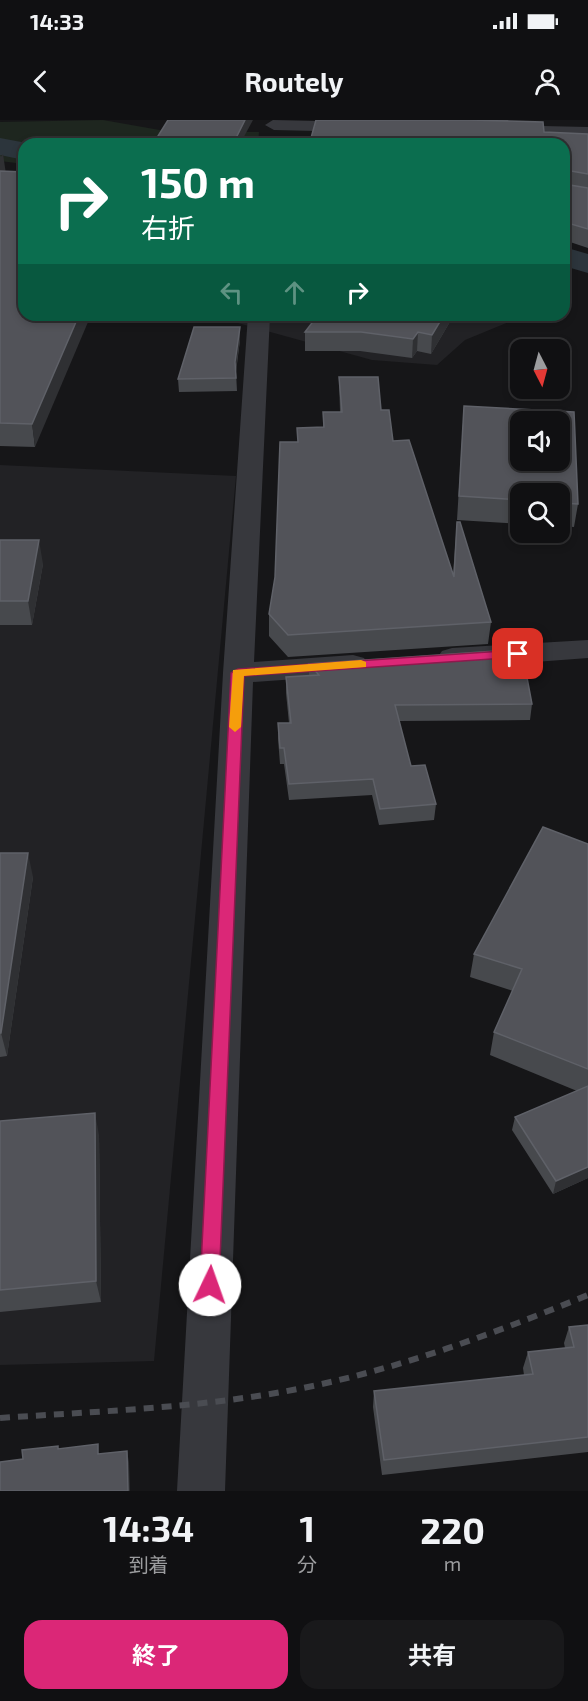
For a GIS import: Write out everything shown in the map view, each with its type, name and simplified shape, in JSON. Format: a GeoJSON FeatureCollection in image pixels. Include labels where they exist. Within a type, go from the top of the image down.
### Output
{"type":"FeatureCollection","features":[{"type":"Feature","properties":{"kind":"street"},"geometry":{"type":"LineString","coordinates":[[270,138],[274,123],[378,128]]}},
{"type":"Feature","properties":{"kind":"street"},"geometry":{"type":"LineString","coordinates":[[483,130],[588,132]]}},
{"type":"Feature","properties":{"kind":"street"},"geometry":{"type":"LineString","coordinates":[[201,1491],[238,673],[259,321]]}},
{"type":"Feature","properties":{"kind":"street"},"geometry":{"type":"LineString","coordinates":[[424,660],[588,649]]}},
{"type":"Feature","properties":{"kind":"street"},"geometry":{"type":"LineString","coordinates":[[238,673],[378,663]]}},
{"type":"Feature","properties":{"kind":"shaded area"},"geometry":{"type":"Polygon","coordinates":[[[103,120],[171,132],[259,132],[258,138],[18,138],[18,163],[0,161],[0,122],[103,120]]]}},
{"type":"Feature","properties":{"kind":"shaded area"},"geometry":{"type":"Polygon","coordinates":[[[0,138],[18,141],[18,159],[0,155],[0,138]]]}},
{"type":"Feature","properties":{"kind":"shaded area"},"geometry":{"type":"Polygon","coordinates":[[[570,249],[588,254],[588,273],[570,268],[570,249]]]}},
{"type":"Feature","properties":{"kind":"shaded area"},"geometry":{"type":"Polygon","coordinates":[[[231,321],[511,321],[465,340],[437,365],[372,360],[231,321]]]}},
{"type":"Feature","properties":{"kind":"shaded area"},"geometry":{"type":"Polygon","coordinates":[[[0,465],[236,476],[154,1361],[0,1365],[0,465]]]}},
{"type":"Feature","properties":{"kind":"building"},"geometry":{"type":"Polygon","coordinates":[[[168,120],[245,120],[236,138],[157,138],[168,120]]]}},
{"type":"Feature","properties":{"kind":"building"},"geometry":{"type":"Polygon","coordinates":[[[316,120],[543,122],[544,132],[588,134],[588,174],[570,171],[570,138],[311,138],[316,120]]]}},
{"type":"Feature","properties":{"kind":"building"},"geometry":{"type":"Polygon","coordinates":[[[0,171],[18,172],[18,321],[76,321],[32,424],[0,423],[0,171]]]}},
{"type":"Feature","properties":{"kind":"building"},"geometry":{"type":"Polygon","coordinates":[[[570,185],[588,188],[588,229],[570,224],[570,185]]]}},
{"type":"Feature","properties":{"kind":"building"},"geometry":{"type":"Polygon","coordinates":[[[313,321],[440,321],[432,335],[418,332],[413,339],[361,332],[305,332],[313,321]]]}},
{"type":"Feature","properties":{"kind":"building"},"geometry":{"type":"Polygon","coordinates":[[[194,327],[240,327],[235,362],[236,378],[178,379],[194,327]]]}},
{"type":"Feature","properties":{"kind":"building"},"geometry":{"type":"Polygon","coordinates":[[[339,377],[378,377],[381,410],[389,410],[393,441],[409,440],[454,577],[457,522],[460,522],[491,622],[288,635],[269,614],[275,577],[280,442],[298,442],[297,428],[324,427],[323,412],[342,412],[339,377]]]}},
{"type":"Feature","properties":{"kind":"building"},"geometry":{"type":"Polygon","coordinates":[[[464,406],[556,411],[510,411],[510,471],[570,471],[570,412],[574,412],[578,504],[570,504],[570,483],[510,483],[510,499],[459,496],[464,406]]]}},
{"type":"Feature","properties":{"kind":"building"},"geometry":{"type":"Polygon","coordinates":[[[0,540],[39,540],[28,601],[0,601],[0,540]]]}},
{"type":"Feature","properties":{"kind":"building"},"geometry":{"type":"Polygon","coordinates":[[[495,651],[499,668],[525,667],[532,704],[395,705],[411,766],[425,765],[436,804],[380,809],[373,779],[289,784],[284,748],[280,748],[278,723],[291,723],[286,677],[319,675],[309,664],[495,651]]]}},
{"type":"Feature","properties":{"kind":"building"},"geometry":{"type":"Polygon","coordinates":[[[543,827],[588,844],[588,1069],[494,1032],[522,969],[474,954],[543,827]]]}},
{"type":"Feature","properties":{"kind":"building"},"geometry":{"type":"Polygon","coordinates":[[[0,853],[28,853],[1,1033],[0,1033],[0,853]]]}},
{"type":"Feature","properties":{"kind":"building"},"geometry":{"type":"Polygon","coordinates":[[[588,1086],[588,1167],[556,1181],[515,1117],[588,1086]]]}},
{"type":"Feature","properties":{"kind":"building"},"geometry":{"type":"Polygon","coordinates":[[[95,1113],[96,1281],[0,1290],[0,1121],[95,1113]]]}},
{"type":"Feature","properties":{"kind":"building"},"geometry":{"type":"Polygon","coordinates":[[[588,1325],[588,1437],[384,1460],[374,1391],[533,1374],[528,1352],[574,1347],[569,1327],[588,1325]]]}},
{"type":"Feature","properties":{"kind":"building"},"geometry":{"type":"Polygon","coordinates":[[[98,1444],[98,1454],[127,1451],[128,1491],[0,1491],[0,1462],[23,1459],[22,1450],[58,1446],[58,1449],[98,1444]]]}},
{"type":"Feature","properties":{"kind":"railway"},"geometry":{"type":"LineString","coordinates":[[0,1418],[190,1404],[303,1388],[412,1360],[518,1323],[588,1295]]}},
{"type":"Feature","properties":{"kind":"slow traffic"},"geometry":{"type":"LineString","coordinates":[[235,727],[238,673],[361,664]]}},
{"type":"Feature","properties":{"kind":"route"},"geometry":{"type":"LineString","coordinates":[[210,1285],[238,673],[518,654]]}}]}
